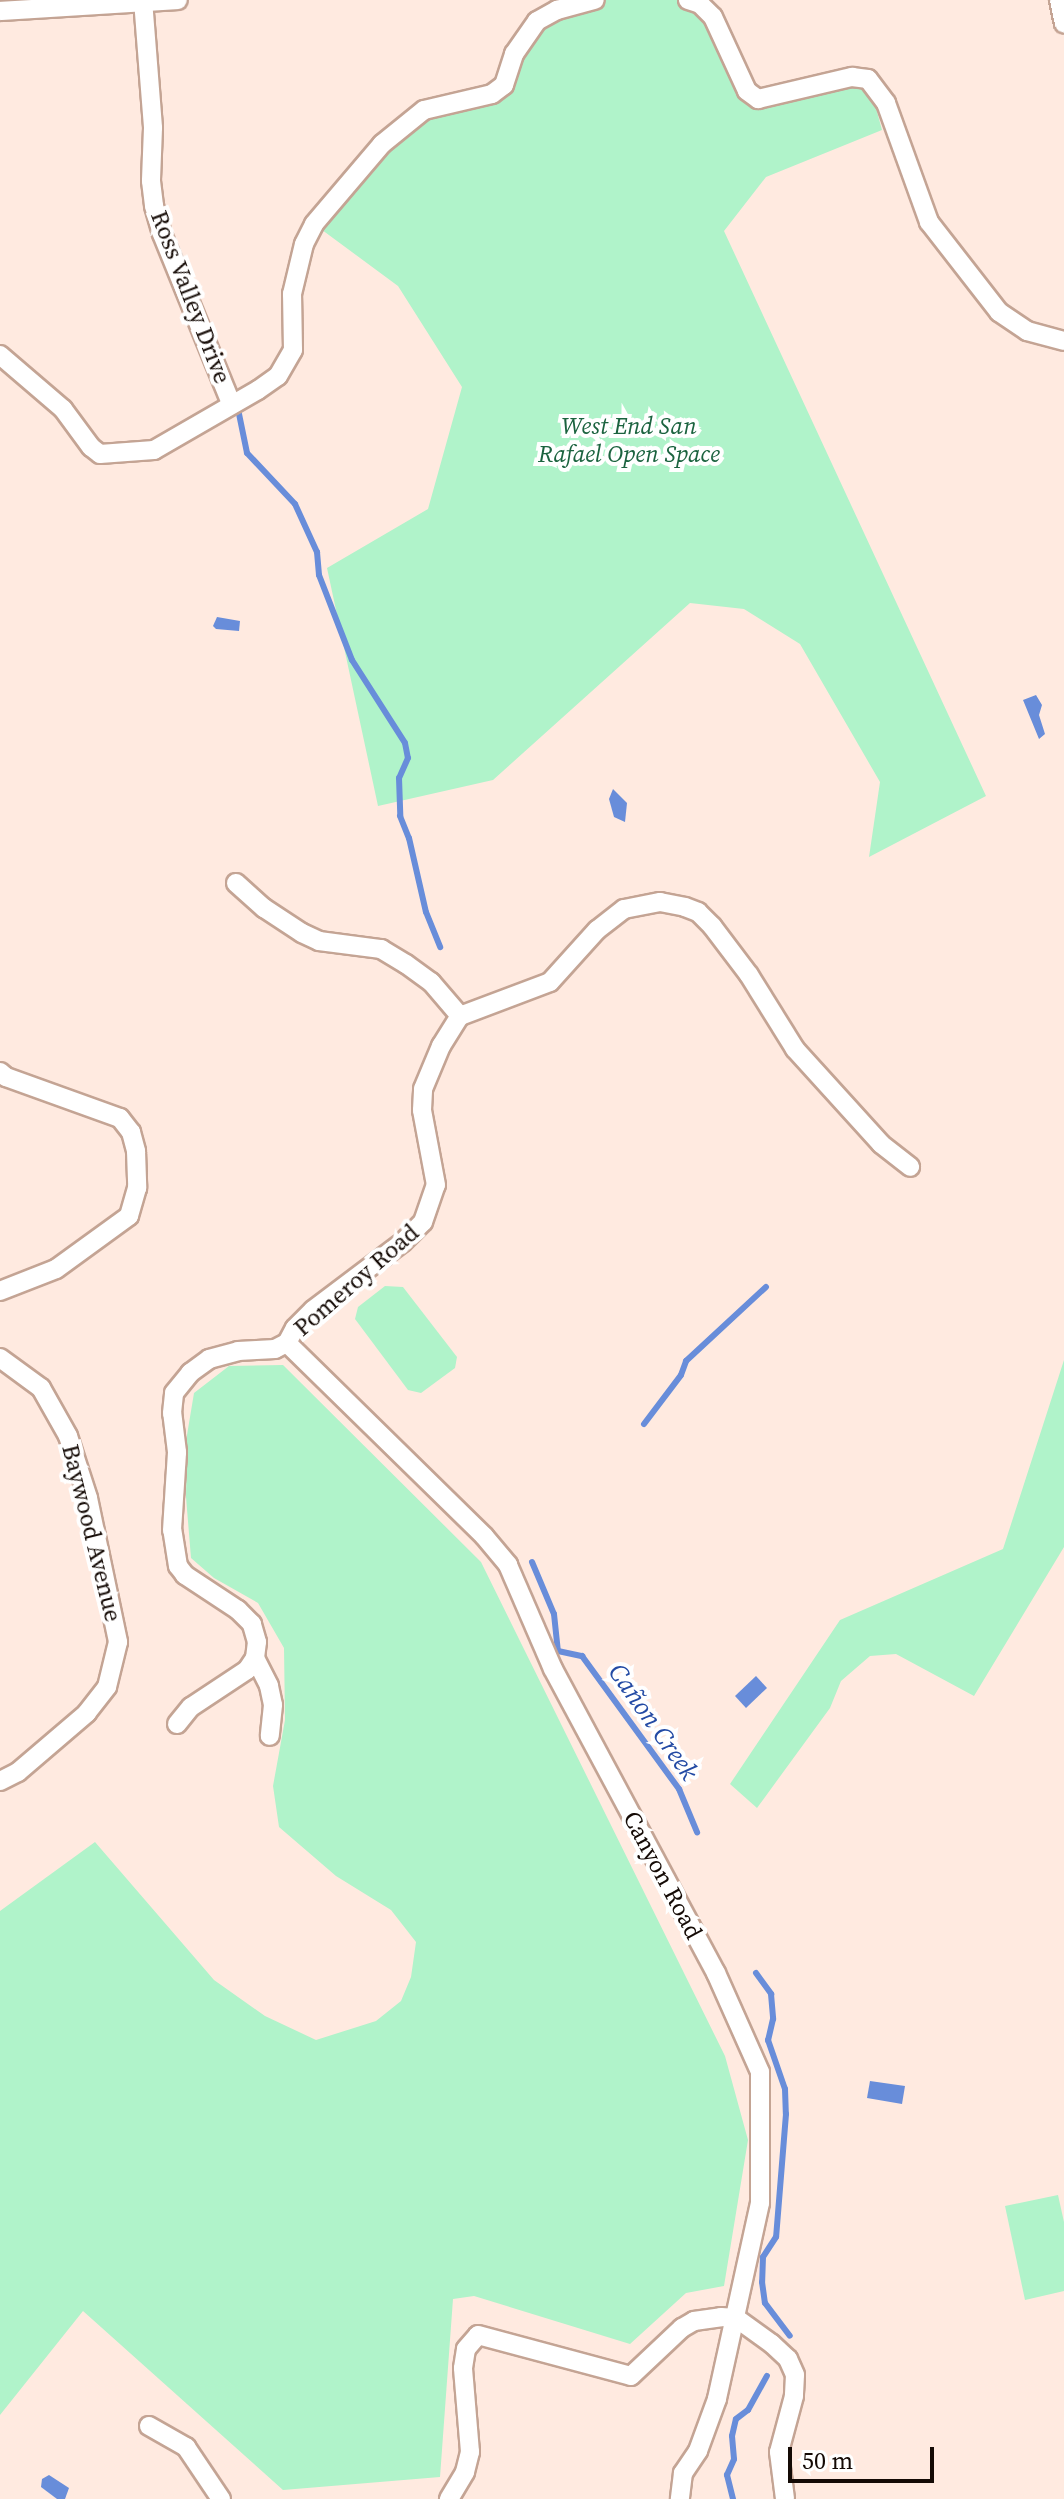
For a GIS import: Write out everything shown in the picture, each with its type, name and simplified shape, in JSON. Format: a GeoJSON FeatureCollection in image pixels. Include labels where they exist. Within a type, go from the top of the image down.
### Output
{"type":"FeatureCollection","features":[{"type":"Feature","properties":{"kind":"street"},"geometry":{"type":"LineString","coordinates":[[0,11],[178,0]]}},
{"type":"Feature","properties":{"kind":"street"},"geometry":{"type":"LineString","coordinates":[[0,355],[63,409],[91,447],[100,454],[154,450],[268,383],[288,362],[294,340],[292,294],[304,244],[314,224],[382,144],[424,110],[492,94],[504,85],[514,54],[537,21],[557,10],[595,0]]}},
{"type":"Feature","properties":{"kind":"street"},"geometry":{"type":"LineString","coordinates":[[688,0],[700,4],[713,17],[747,91],[758,99],[852,77],[868,79],[886,103],[929,222],[999,312],[1027,331],[1064,341]]}},
{"type":"Feature","properties":{"kind":"street"},"geometry":{"type":"LineString","coordinates":[[1059,0],[1064,23]]}},
{"type":"Feature","properties":{"kind":"street","name":"Ross Valley Drive"},"geometry":{"type":"LineString","coordinates":[[143,1],[153,128],[151,181],[154,206],[162,234],[231,403]]}},
{"type":"Feature","properties":{"kind":"street"},"geometry":{"type":"LineString","coordinates":[[236,883],[264,908],[319,941],[381,949],[431,982],[460,1016],[550,982],[597,930],[624,909],[660,902],[698,912],[749,975],[795,1049],[881,1144],[910,1167]]}},
{"type":"Feature","properties":{"kind":"street","name":"Pomeroy Road"},"geometry":{"type":"LineString","coordinates":[[270,1736],[273,1705],[269,1686],[255,1658],[257,1642],[252,1624],[238,1610],[185,1575],[178,1566],[172,1530],[177,1452],[172,1403],[180,1383],[209,1359],[238,1351],[275,1349],[287,1343],[295,1328],[313,1310],[403,1242],[423,1222],[436,1185],[422,1110],[423,1089],[435,1058],[460,1016]]}},
{"type":"Feature","properties":{"kind":"street"},"geometry":{"type":"LineString","coordinates":[[0,1072],[6,1077],[120,1118],[131,1132],[136,1151],[137,1188],[129,1216],[56,1269],[0,1291]]}},
{"type":"Feature","properties":{"kind":"street","name":"Canyon Road"},"geometry":{"type":"LineString","coordinates":[[287,1343],[484,1536],[508,1565],[553,1669],[716,1973],[760,2072],[760,2203],[717,2399],[698,2451],[683,2473],[680,2499]]}},
{"type":"Feature","properties":{"kind":"street","name":"Baywood Avenue"},"geometry":{"type":"LineString","coordinates":[[0,1358],[41,1388],[68,1436],[88,1498],[118,1642],[107,1687],[87,1713],[18,1772],[0,1781]]}},
{"type":"Feature","properties":{"kind":"street"},"geometry":{"type":"LineString","coordinates":[[177,1724],[191,1707],[247,1670],[255,1658]]}},
{"type":"Feature","properties":{"kind":"street"},"geometry":{"type":"LineString","coordinates":[[449,2499],[465,2472],[470,2452],[463,2368],[466,2349],[478,2335],[631,2376],[694,2321],[708,2317],[736,2318],[788,2359],[795,2375],[779,2452],[785,2499]]}},
{"type":"Feature","properties":{"kind":"street"},"geometry":{"type":"LineString","coordinates":[[149,2426],[186,2447],[221,2499]]}},
{"type":"Feature","properties":{"kind":"green space","name":"West End San Rafael Open Space"},"geometry":{"type":"Polygon","coordinates":[[[592,0],[688,0],[700,4],[747,91],[868,79],[882,130],[766,177],[724,231],[986,796],[869,857],[880,782],[800,644],[744,609],[690,603],[493,780],[378,806],[327,568],[428,509],[462,387],[398,286],[314,224],[424,110],[492,94],[523,37],[592,0]]]}},
{"type":"Feature","properties":{"kind":"green space"},"geometry":{"type":"Polygon","coordinates":[[[385,1286],[403,1287],[457,1357],[455,1368],[421,1393],[408,1390],[355,1319],[358,1307],[385,1286]]]}},
{"type":"Feature","properties":{"kind":"green space"},"geometry":{"type":"Polygon","coordinates":[[[1064,1360],[1064,1547],[974,1696],[896,1654],[870,1656],[841,1681],[830,1708],[757,1808],[730,1784],[840,1620],[1003,1549],[1064,1360]]]}},
{"type":"Feature","properties":{"kind":"green space"},"geometry":{"type":"Polygon","coordinates":[[[283,1365],[481,1562],[725,2056],[748,2140],[724,2286],[686,2293],[630,2344],[474,2296],[453,2299],[440,2477],[283,2490],[83,2311],[0,2415],[0,1911],[95,1842],[214,1980],[265,2016],[316,2040],[376,2021],[401,2001],[411,1977],[416,1942],[391,1910],[336,1876],[279,1827],[273,1786],[285,1720],[284,1648],[258,1603],[214,1578],[191,1558],[186,1497],[187,1435],[194,1393],[229,1366],[283,1365]]]}},
{"type":"Feature","properties":{"kind":"green space"},"geometry":{"type":"Polygon","coordinates":[[[1058,2195],[1064,2222],[1064,2291],[1025,2300],[1005,2206],[1058,2195]]]}},
{"type":"Feature","properties":{"kind":"water"},"geometry":{"type":"Polygon","coordinates":[[[217,617],[240,621],[239,631],[216,629],[213,626],[217,617]]]}},
{"type":"Feature","properties":{"kind":"water"},"geometry":{"type":"Polygon","coordinates":[[[1036,695],[1042,705],[1039,715],[1045,734],[1039,739],[1023,700],[1036,695]]]}},
{"type":"Feature","properties":{"kind":"water"},"geometry":{"type":"Polygon","coordinates":[[[613,789],[627,803],[625,822],[614,817],[609,799],[613,789]]]}},
{"type":"Feature","properties":{"kind":"water"},"geometry":{"type":"Polygon","coordinates":[[[756,1676],[767,1688],[746,1708],[735,1696],[756,1676]]]}},
{"type":"Feature","properties":{"kind":"water"},"geometry":{"type":"Polygon","coordinates":[[[870,2081],[905,2086],[902,2104],[867,2098],[870,2081]]]}},
{"type":"Feature","properties":{"kind":"water"},"geometry":{"type":"Polygon","coordinates":[[[49,2475],[69,2488],[65,2499],[57,2499],[41,2487],[42,2479],[49,2475]]]}},
{"type":"Feature","properties":{"kind":"waterway"},"geometry":{"type":"LineString","coordinates":[[238,409],[247,453],[295,504],[317,552],[319,575],[352,660],[405,743],[408,758],[399,778],[400,816],[409,838],[426,912],[440,947]]}},
{"type":"Feature","properties":{"kind":"waterway","name":"Cañon Creek"},"geometry":{"type":"LineString","coordinates":[[644,1424],[681,1375],[686,1361],[766,1287]]}},
{"type":"Feature","properties":{"kind":"waterway","name":"Cañon Creek"},"geometry":{"type":"LineString","coordinates":[[532,1562],[554,1614],[558,1651],[582,1656],[679,1789],[697,1832]]}},
{"type":"Feature","properties":{"kind":"waterway","name":"Cañon Creek"},"geometry":{"type":"LineString","coordinates":[[756,1973],[771,1994],[773,2019],[768,2040],[785,2089],[786,2114],[776,2237],[763,2257],[762,2282],[765,2303],[790,2336]]}},
{"type":"Feature","properties":{"kind":"waterway","name":"Cañon Creek"},"geometry":{"type":"LineString","coordinates":[[733,2499],[727,2475],[734,2459],[732,2436],[736,2419],[748,2410],[767,2376]]}}]}
